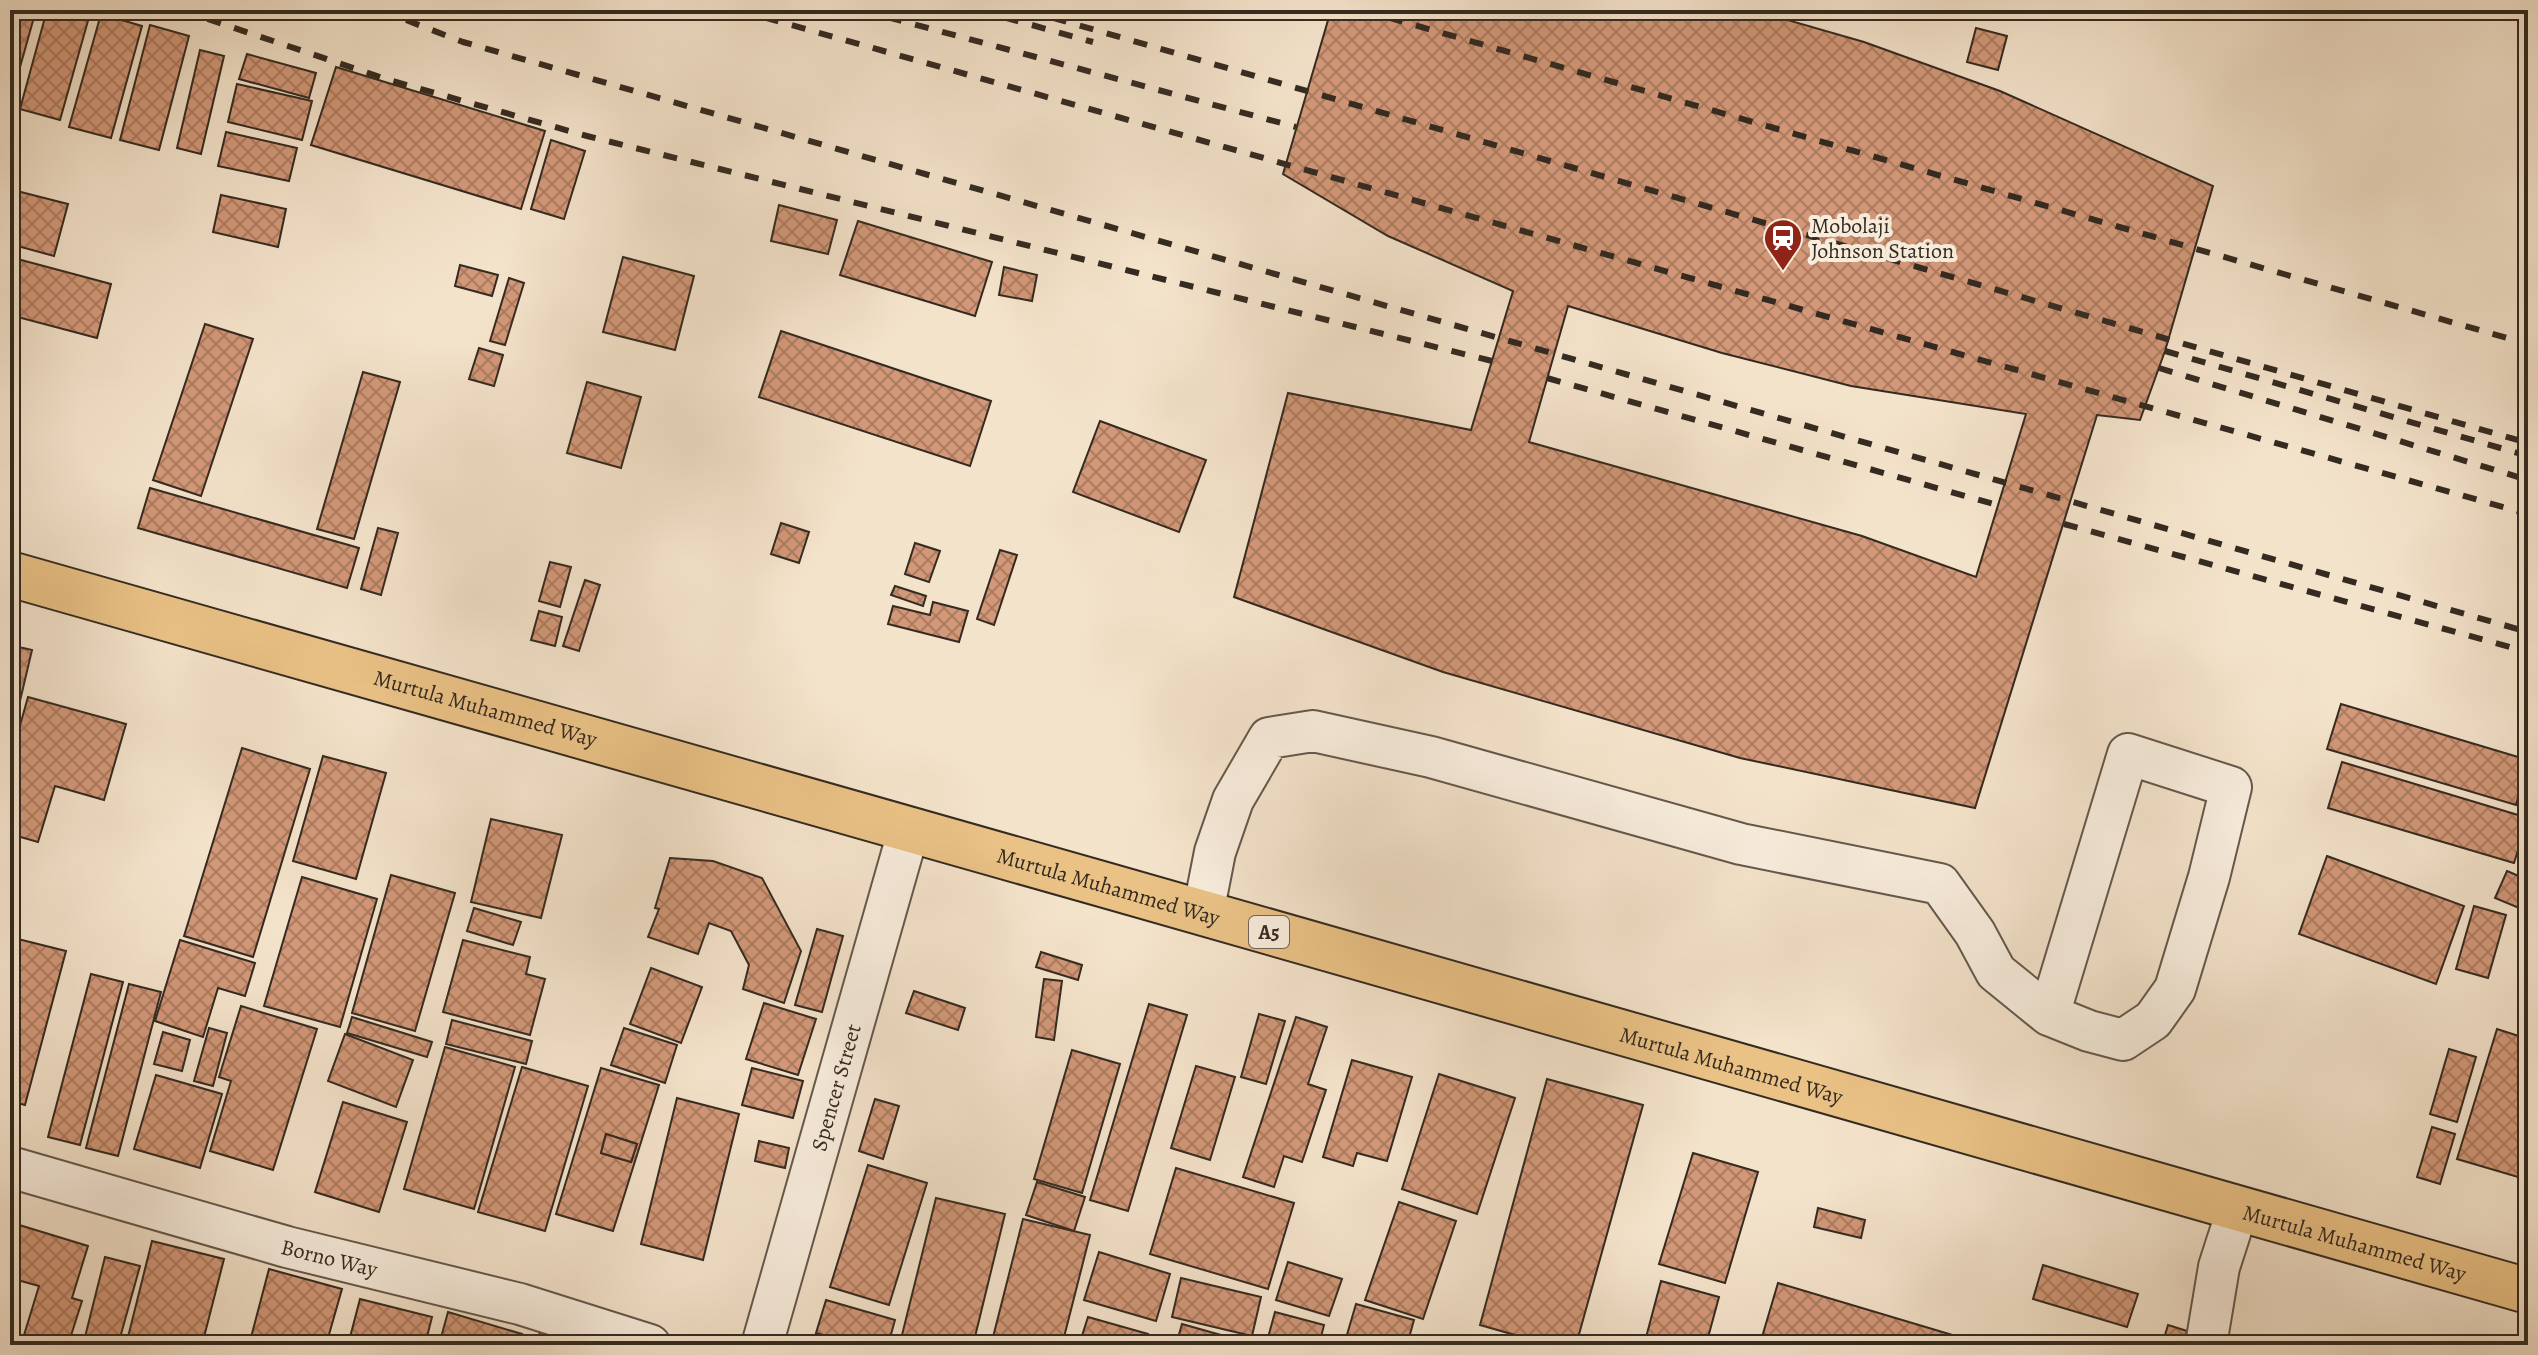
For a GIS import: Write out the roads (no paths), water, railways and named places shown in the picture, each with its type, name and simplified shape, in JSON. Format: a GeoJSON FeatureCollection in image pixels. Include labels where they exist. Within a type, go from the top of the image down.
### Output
{"type":"FeatureCollection","features":[{"type":"Feature","properties":{"kind":"main road","name":"Murtula Muhammed Way"},"geometry":{"type":"LineString","coordinates":[[10,574],[1894,1113],[2528,1291]]}},
{"type":"Feature","properties":{"kind":"street"},"geometry":{"type":"LineString","coordinates":[[1203,913],[1215,852],[1233,800],[1269,738],[1313,731],[1431,757],[1741,844],[1940,884],[1975,933],[1996,972],[2049,1015],[2123,1040],[2153,1020],[2175,989],[2209,877],[2231,787],[2128,754],[2049,1015]]}},
{"type":"Feature","properties":{"kind":"street","name":"Spencer Street"},"geometry":{"type":"LineString","coordinates":[[762,1345],[909,829]]}},
{"type":"Feature","properties":{"kind":"street","name":"Borno Way"},"geometry":{"type":"LineString","coordinates":[[10,1167],[287,1247],[520,1304],[650,1345]]}},
{"type":"Feature","properties":{"kind":"street"},"geometry":{"type":"LineString","coordinates":[[2206,1345],[2219,1267],[2238,1208]]}},
{"type":"Feature","properties":{"kind":"railway"},"geometry":{"type":"LineString","coordinates":[[181,10],[389,80],[587,136],[1492,361]]}},
{"type":"Feature","properties":{"kind":"railway"},"geometry":{"type":"LineString","coordinates":[[380,10],[463,42],[2528,632]]}},
{"type":"Feature","properties":{"kind":"railway"},"geometry":{"type":"LineString","coordinates":[[738,10],[2528,514]]}},
{"type":"Feature","properties":{"kind":"railway"},"geometry":{"type":"LineString","coordinates":[[861,10],[1296,127]]}},
{"type":"Feature","properties":{"kind":"railway"},"geometry":{"type":"LineString","coordinates":[[978,10],[1093,42]]}},
{"type":"Feature","properties":{"kind":"railway"},"geometry":{"type":"LineString","coordinates":[[1026,10],[2528,443]]}},
{"type":"Feature","properties":{"kind":"railway"},"geometry":{"type":"LineString","coordinates":[[1362,10],[2528,344]]}},
{"type":"Feature","properties":{"kind":"railway"},"geometry":{"type":"LineString","coordinates":[[2165,351],[2528,456]]}},
{"type":"Feature","properties":{"kind":"railway"},"geometry":{"type":"LineString","coordinates":[[2159,368],[2528,480]]}},
{"type":"Feature","properties":{"kind":"railway"},"geometry":{"type":"LineString","coordinates":[[1547,378],[1997,505]]}},
{"type":"Feature","properties":{"kind":"railway"},"geometry":{"type":"LineString","coordinates":[[2064,524],[2528,652]]}},
{"type":"Feature","properties":{"kind":"place","name":"Mobolaji Johnson Station"},"geometry":{"type":"Point","coordinates":[1783,272]}}]}
